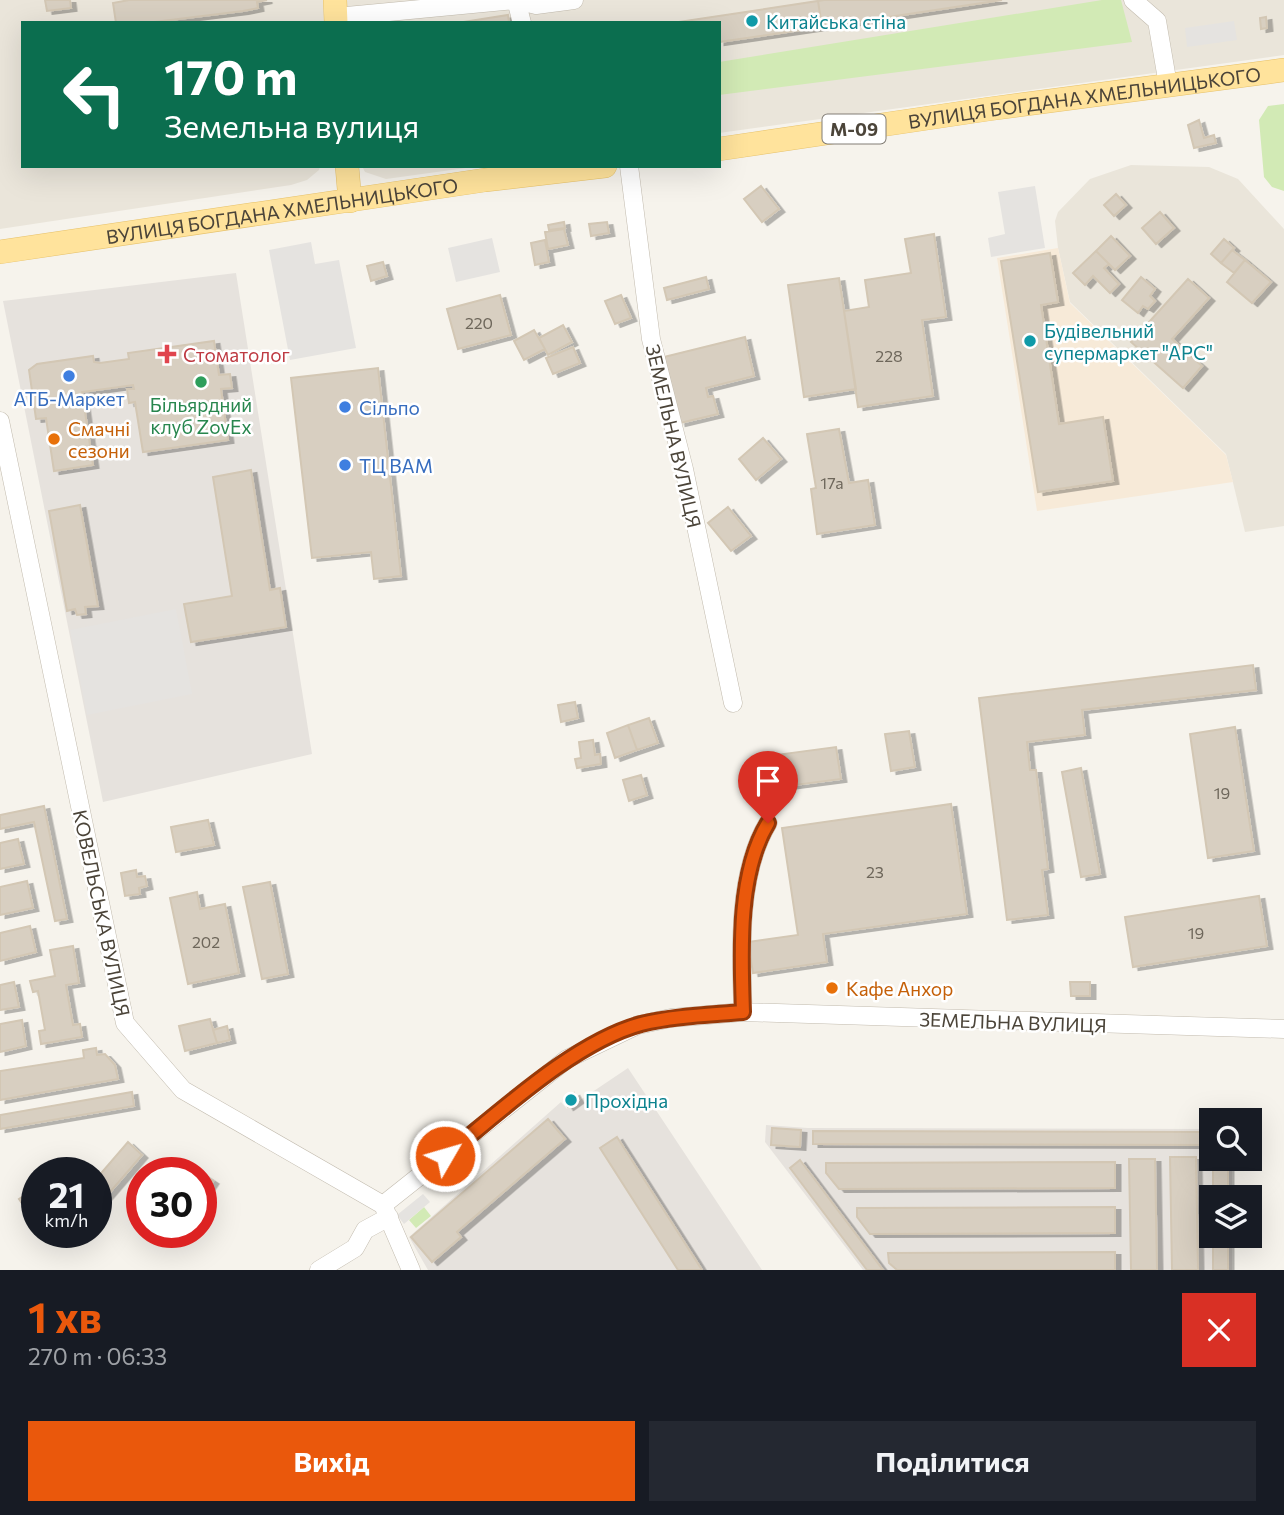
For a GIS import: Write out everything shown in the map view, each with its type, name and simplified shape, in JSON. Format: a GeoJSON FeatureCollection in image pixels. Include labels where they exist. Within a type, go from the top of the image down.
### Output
{"type":"FeatureCollection","features":[{"type":"Feature","properties":{"kind":"main road","name":"ВУЛИЦЯ БОГДАНА ХМЕЛЬНИЦЬКОГО"},"geometry":{"type":"LineString","coordinates":[[721,149],[1284,70]]}},
{"type":"Feature","properties":{"kind":"main road"},"geometry":{"type":"LineString","coordinates":[[347,168],[350,201]]}},
{"type":"Feature","properties":{"kind":"main road","name":"ВУЛИЦЯ БОГДАНА ХМЕЛЬНИЦЬКОГО"},"geometry":{"type":"LineString","coordinates":[[0,252],[580,168]]}},
{"type":"Feature","properties":{"kind":"street"},"geometry":{"type":"LineString","coordinates":[[336,13],[516,0],[573,0]]}},
{"type":"Feature","properties":{"kind":"street"},"geometry":{"type":"LineString","coordinates":[[516,0],[521,21]]}},
{"type":"Feature","properties":{"kind":"street"},"geometry":{"type":"LineString","coordinates":[[1133,0],[1157,22],[1168,85]]}},
{"type":"Feature","properties":{"kind":"street","name":"ЗЕМЕЛЬНА ВУЛИЦЯ"},"geometry":{"type":"LineString","coordinates":[[629,168],[651,339],[684,470],[733,704]]}},
{"type":"Feature","properties":{"kind":"street","name":"КОВЕЛЬСЬКА ВУЛИЦЯ"},"geometry":{"type":"LineString","coordinates":[[0,421],[125,1023],[183,1090],[386,1211]]}},
{"type":"Feature","properties":{"kind":"street"},"geometry":{"type":"LineString","coordinates":[[743,1012],[741,940],[746,902],[759,839],[768,823]]}},
{"type":"Feature","properties":{"kind":"street","name":"ЗЕМЕЛЬНА ВУЛИЦЯ"},"geometry":{"type":"LineString","coordinates":[[319,1270],[355,1248],[365,1230],[386,1211],[567,1059],[638,1025],[671,1018],[743,1012],[1284,1029]]}},
{"type":"Feature","properties":{"kind":"street"},"geometry":{"type":"LineString","coordinates":[[386,1211],[411,1270]]}},
{"type":"Feature","properties":{"kind":"shaded area"},"geometry":{"type":"Polygon","coordinates":[[[0,0],[323,0],[324,21],[21,21],[21,168],[320,168],[307,180],[291,185],[0,229],[0,0]]]}},
{"type":"Feature","properties":{"kind":"shaded area"},"geometry":{"type":"Polygon","coordinates":[[[340,0],[1284,0],[1284,55],[721,133],[721,21],[341,21],[340,0]]]}},
{"type":"Feature","properties":{"kind":"shaded area"},"geometry":{"type":"Polygon","coordinates":[[[1234,21],[1237,40],[1187,47],[1185,28],[1234,21]]]}},
{"type":"Feature","properties":{"kind":"shaded area"},"geometry":{"type":"Polygon","coordinates":[[[1131,165],[1209,167],[1238,179],[1284,229],[1284,526],[1245,532],[1226,454],[1070,302],[1058,248],[1055,221],[1058,212],[1090,179],[1131,165]]]}},
{"type":"Feature","properties":{"kind":"shaded area"},"geometry":{"type":"Polygon","coordinates":[[[363,168],[466,168],[386,179],[365,172],[363,168]]]}},
{"type":"Feature","properties":{"kind":"shaded area"},"geometry":{"type":"Polygon","coordinates":[[[1035,186],[1045,248],[991,257],[988,238],[1005,234],[998,192],[1035,186]]]}},
{"type":"Feature","properties":{"kind":"shaded area"},"geometry":{"type":"Polygon","coordinates":[[[492,238],[500,272],[456,282],[448,248],[492,238]]]}},
{"type":"Feature","properties":{"kind":"shaded area"},"geometry":{"type":"Polygon","coordinates":[[[311,242],[315,264],[339,260],[356,348],[290,360],[269,250],[311,242]]]}},
{"type":"Feature","properties":{"kind":"shaded area","name":"Будівельний супермаркет \"АРС\""},"geometry":{"type":"Polygon","coordinates":[[[1058,248],[1070,303],[1226,455],[1233,482],[1037,511],[997,258],[1058,248]]]}},
{"type":"Feature","properties":{"kind":"shaded area"},"geometry":{"type":"Polygon","coordinates":[[[236,273],[312,754],[103,802],[3,301],[236,273]]]}},
{"type":"Feature","properties":{"kind":"shaded area"},"geometry":{"type":"Polygon","coordinates":[[[176,609],[192,694],[87,715],[70,630],[176,609]]]}},
{"type":"Feature","properties":{"kind":"shaded area"},"geometry":{"type":"Polygon","coordinates":[[[628,1068],[762,1270],[428,1270],[409,1237],[561,1102],[567,1109],[628,1068]]]}},
{"type":"Feature","properties":{"kind":"shaded area"},"geometry":{"type":"Polygon","coordinates":[[[766,1125],[808,1128],[1199,1129],[1199,1171],[1232,1171],[1232,1185],[1199,1185],[1199,1248],[1232,1248],[1232,1270],[863,1270],[765,1142],[766,1125]]]}},
{"type":"Feature","properties":{"kind":"shaded area"},"geometry":{"type":"Polygon","coordinates":[[[423,1194],[430,1202],[404,1224],[397,1215],[423,1194]]]}},
{"type":"Feature","properties":{"kind":"green space"},"geometry":{"type":"Polygon","coordinates":[[[1102,0],[1121,0],[1132,42],[721,95],[721,62],[1102,0]]]}},
{"type":"Feature","properties":{"kind":"green space"},"geometry":{"type":"Polygon","coordinates":[[[1284,104],[1284,191],[1272,187],[1264,177],[1259,120],[1268,106],[1284,104]]]}},
{"type":"Feature","properties":{"kind":"green space"},"geometry":{"type":"Polygon","coordinates":[[[424,1207],[431,1216],[416,1228],[409,1220],[424,1207]]]}},
{"type":"Feature","properties":{"kind":"building"},"geometry":{"type":"Polygon","coordinates":[[[45,0],[70,0],[71,8],[47,11],[45,0]]]}},
{"type":"Feature","properties":{"kind":"building"},"geometry":{"type":"Polygon","coordinates":[[[129,0],[267,0],[257,2],[258,8],[162,21],[116,21],[113,3],[129,0]]]}},
{"type":"Feature","properties":{"kind":"building"},"geometry":{"type":"Polygon","coordinates":[[[1002,0],[822,27],[818,1],[1002,0]]]}},
{"type":"Feature","properties":{"kind":"building","name":"Китайська стіна"},"geometry":{"type":"Polygon","coordinates":[[[818,1],[822,27],[721,42],[721,21],[685,21],[818,1]]]}},
{"type":"Feature","properties":{"kind":"building"},"geometry":{"type":"Polygon","coordinates":[[[508,15],[509,21],[470,21],[508,15]]]}},
{"type":"Feature","properties":{"kind":"building"},"geometry":{"type":"Polygon","coordinates":[[[1266,17],[1267,28],[1261,29],[1260,18],[1266,17]]]}},
{"type":"Feature","properties":{"kind":"building"},"geometry":{"type":"Polygon","coordinates":[[[1199,120],[1204,138],[1214,135],[1216,143],[1194,148],[1188,125],[1199,120]]]}},
{"type":"Feature","properties":{"kind":"building"},"geometry":{"type":"Polygon","coordinates":[[[761,186],[779,209],[762,222],[744,199],[761,186]]]}},
{"type":"Feature","properties":{"kind":"building"},"geometry":{"type":"Polygon","coordinates":[[[1116,194],[1126,205],[1114,216],[1104,205],[1116,194]]]}},
{"type":"Feature","properties":{"kind":"building"},"geometry":{"type":"Polygon","coordinates":[[[1160,212],[1174,228],[1156,244],[1142,228],[1160,212]]]}},
{"type":"Feature","properties":{"kind":"building"},"geometry":{"type":"Polygon","coordinates":[[[564,222],[565,228],[549,230],[548,225],[564,222]]]}},
{"type":"Feature","properties":{"kind":"building"},"geometry":{"type":"Polygon","coordinates":[[[607,222],[609,233],[591,236],[589,224],[607,222]]]}},
{"type":"Feature","properties":{"kind":"building"},"geometry":{"type":"Polygon","coordinates":[[[564,229],[568,245],[548,249],[545,232],[564,229]]]}},
{"type":"Feature","properties":{"kind":"building"},"geometry":{"type":"Polygon","coordinates":[[[934,234],[946,317],[922,320],[933,396],[858,407],[844,311],[869,307],[865,280],[911,273],[905,239],[934,234]]]}},
{"type":"Feature","properties":{"kind":"building"},"geometry":{"type":"Polygon","coordinates":[[[1111,236],[1130,256],[1115,270],[1096,251],[1111,236]]]}},
{"type":"Feature","properties":{"kind":"building"},"geometry":{"type":"Polygon","coordinates":[[[1224,239],[1234,248],[1221,263],[1211,254],[1224,239]]]}},
{"type":"Feature","properties":{"kind":"building"},"geometry":{"type":"Polygon","coordinates":[[[545,240],[549,262],[535,265],[531,243],[545,240]]]}},
{"type":"Feature","properties":{"kind":"building"},"geometry":{"type":"Polygon","coordinates":[[[1232,250],[1245,260],[1234,273],[1221,263],[1232,250]]]}},
{"type":"Feature","properties":{"kind":"building"},"geometry":{"type":"Polygon","coordinates":[[[1096,251],[1109,264],[1104,268],[1119,284],[1110,293],[1093,276],[1085,285],[1073,273],[1096,251]]]}},
{"type":"Feature","properties":{"kind":"building","name":"Будівельний супермаркет \"АРС\""},"geometry":{"type":"Polygon","coordinates":[[[1050,253],[1058,302],[1041,305],[1059,424],[1103,417],[1113,481],[1038,492],[1001,261],[1050,253]]]}},
{"type":"Feature","properties":{"kind":"building"},"geometry":{"type":"Polygon","coordinates":[[[1245,260],[1271,282],[1252,303],[1227,282],[1245,260]]]}},
{"type":"Feature","properties":{"kind":"building"},"geometry":{"type":"Polygon","coordinates":[[[383,262],[387,276],[371,281],[367,266],[383,262]]]}},
{"type":"Feature","properties":{"kind":"building"},"geometry":{"type":"Polygon","coordinates":[[[706,277],[709,289],[667,300],[664,288],[706,277]]]}},
{"type":"Feature","properties":{"kind":"building"},"geometry":{"type":"Polygon","coordinates":[[[1141,277],[1155,289],[1150,296],[1155,301],[1148,309],[1143,306],[1138,313],[1122,300],[1141,277]]]}},
{"type":"Feature","properties":{"kind":"building"},"geometry":{"type":"Polygon","coordinates":[[[839,278],[856,389],[804,397],[788,285],[839,278]]]}},
{"type":"Feature","properties":{"kind":"building"},"geometry":{"type":"Polygon","coordinates":[[[1188,279],[1209,298],[1172,339],[1202,366],[1183,388],[1131,342],[1188,279]]]}},
{"type":"Feature","properties":{"kind":"building"},"geometry":{"type":"Polygon","coordinates":[[[500,295],[511,335],[458,349],[447,309],[500,295]]]}},
{"type":"Feature","properties":{"kind":"building"},"geometry":{"type":"Polygon","coordinates":[[[621,295],[631,318],[615,324],[605,301],[621,295]]]}},
{"type":"Feature","properties":{"kind":"building"},"geometry":{"type":"Polygon","coordinates":[[[563,325],[572,342],[548,355],[539,338],[563,325]]]}},
{"type":"Feature","properties":{"kind":"building"},"geometry":{"type":"Polygon","coordinates":[[[534,330],[545,349],[524,360],[514,341],[534,330]]]}},
{"type":"Feature","properties":{"kind":"building"},"geometry":{"type":"Polygon","coordinates":[[[745,337],[754,376],[706,388],[708,397],[713,396],[718,414],[680,423],[664,357],[745,337]]]}},
{"type":"Feature","properties":{"kind":"building"},"geometry":{"type":"Polygon","coordinates":[[[214,341],[219,375],[230,374],[232,388],[221,389],[228,440],[143,452],[135,402],[129,403],[127,389],[134,389],[133,385],[82,392],[93,465],[54,471],[46,418],[36,419],[29,370],[37,364],[93,356],[94,362],[100,363],[129,359],[128,353],[214,341]]]}},
{"type":"Feature","properties":{"kind":"building"},"geometry":{"type":"Polygon","coordinates":[[[573,347],[580,363],[553,374],[546,358],[573,347]]]}},
{"type":"Feature","properties":{"kind":"building","name":"ТЦ ВАМ"},"geometry":{"type":"Polygon","coordinates":[[[378,368],[401,576],[374,579],[371,552],[312,558],[291,378],[378,368]]]}},
{"type":"Feature","properties":{"kind":"building"},"geometry":{"type":"Polygon","coordinates":[[[839,429],[849,483],[868,480],[875,525],[817,534],[811,489],[816,488],[807,434],[839,429]]]}},
{"type":"Feature","properties":{"kind":"building"},"geometry":{"type":"Polygon","coordinates":[[[763,438],[781,459],[756,480],[739,459],[763,438]]]}},
{"type":"Feature","properties":{"kind":"building"},"geometry":{"type":"Polygon","coordinates":[[[251,470],[270,590],[280,588],[286,627],[191,642],[184,604],[232,596],[213,477],[251,470]]]}},
{"type":"Feature","properties":{"kind":"building"},"geometry":{"type":"Polygon","coordinates":[[[80,505],[98,606],[85,607],[86,614],[77,615],[75,609],[67,611],[49,511],[80,505]]]}},
{"type":"Feature","properties":{"kind":"building"},"geometry":{"type":"Polygon","coordinates":[[[728,507],[751,536],[731,551],[708,523],[728,507]]]}},
{"type":"Feature","properties":{"kind":"building"},"geometry":{"type":"Polygon","coordinates":[[[1253,665],[1256,690],[1082,710],[1085,735],[1027,742],[1030,770],[1036,770],[1048,869],[1042,870],[1048,915],[1007,920],[979,698],[1253,665]]]}},
{"type":"Feature","properties":{"kind":"building"},"geometry":{"type":"Polygon","coordinates":[[[575,702],[578,718],[561,722],[558,705],[575,702]]]}},
{"type":"Feature","properties":{"kind":"building"},"geometry":{"type":"Polygon","coordinates":[[[649,718],[658,743],[637,750],[628,725],[649,718]]]}},
{"type":"Feature","properties":{"kind":"building"},"geometry":{"type":"Polygon","coordinates":[[[628,725],[637,750],[615,758],[607,733],[628,725]]]}},
{"type":"Feature","properties":{"kind":"building"},"geometry":{"type":"Polygon","coordinates":[[[1235,727],[1254,851],[1208,858],[1190,734],[1235,727]]]}},
{"type":"Feature","properties":{"kind":"building"},"geometry":{"type":"Polygon","coordinates":[[[909,731],[915,767],[891,771],[885,734],[909,731]]]}},
{"type":"Feature","properties":{"kind":"building"},"geometry":{"type":"Polygon","coordinates":[[[593,740],[595,755],[600,754],[601,764],[577,768],[575,759],[581,758],[579,742],[593,740]]]}},
{"type":"Feature","properties":{"kind":"building"},"geometry":{"type":"Polygon","coordinates":[[[836,747],[841,779],[780,787],[776,755],[836,747]]]}},
{"type":"Feature","properties":{"kind":"building"},"geometry":{"type":"Polygon","coordinates":[[[1081,768],[1100,874],[1081,877],[1062,772],[1081,768]]]}},
{"type":"Feature","properties":{"kind":"building"},"geometry":{"type":"Polygon","coordinates":[[[641,775],[647,795],[629,801],[623,780],[641,775]]]}},
{"type":"Feature","properties":{"kind":"building"},"geometry":{"type":"Polygon","coordinates":[[[951,804],[967,914],[823,934],[827,962],[753,973],[748,942],[798,935],[782,828],[951,804]]]}},
{"type":"Feature","properties":{"kind":"building"},"geometry":{"type":"Polygon","coordinates":[[[44,806],[67,919],[55,921],[34,822],[0,829],[0,815],[44,806]]]}},
{"type":"Feature","properties":{"kind":"building"},"geometry":{"type":"Polygon","coordinates":[[[208,820],[214,845],[176,852],[171,827],[208,820]]]}},
{"type":"Feature","properties":{"kind":"building"},"geometry":{"type":"Polygon","coordinates":[[[18,839],[24,864],[0,869],[0,843],[18,839]]]}},
{"type":"Feature","properties":{"kind":"building"},"geometry":{"type":"Polygon","coordinates":[[[136,870],[137,877],[145,876],[147,886],[139,888],[140,894],[125,896],[121,873],[136,870]]]}},
{"type":"Feature","properties":{"kind":"building"},"geometry":{"type":"Polygon","coordinates":[[[27,881],[33,908],[0,915],[0,887],[27,881]]]}},
{"type":"Feature","properties":{"kind":"building"},"geometry":{"type":"Polygon","coordinates":[[[270,882],[288,974],[262,979],[243,887],[270,882]]]}},
{"type":"Feature","properties":{"kind":"building"},"geometry":{"type":"Polygon","coordinates":[[[197,892],[200,909],[225,904],[239,973],[188,984],[170,898],[197,892]]]}},
{"type":"Feature","properties":{"kind":"building"},"geometry":{"type":"Polygon","coordinates":[[[1259,896],[1267,946],[1133,967],[1125,917],[1259,896]]]}},
{"type":"Feature","properties":{"kind":"building"},"geometry":{"type":"Polygon","coordinates":[[[30,926],[36,952],[0,961],[0,933],[30,926]]]}},
{"type":"Feature","properties":{"kind":"building"},"geometry":{"type":"Polygon","coordinates":[[[73,946],[79,983],[66,985],[73,1025],[80,1024],[82,1037],[41,1044],[39,1031],[45,1030],[38,991],[33,992],[30,981],[55,976],[50,950],[73,946]]]}},
{"type":"Feature","properties":{"kind":"building"},"geometry":{"type":"Polygon","coordinates":[[[14,982],[19,1007],[0,1010],[0,985],[14,982]]]}},
{"type":"Feature","properties":{"kind":"building"},"geometry":{"type":"Polygon","coordinates":[[[1070,982],[1090,982],[1090,996],[1071,996],[1070,982]]]}},
{"type":"Feature","properties":{"kind":"building"},"geometry":{"type":"Polygon","coordinates":[[[210,1019],[217,1043],[185,1051],[179,1026],[210,1019]]]}},
{"type":"Feature","properties":{"kind":"building"},"geometry":{"type":"Polygon","coordinates":[[[22,1020],[26,1046],[0,1052],[0,1024],[22,1020]]]}},
{"type":"Feature","properties":{"kind":"building"},"geometry":{"type":"Polygon","coordinates":[[[227,1026],[230,1040],[217,1043],[213,1030],[227,1026]]]}},
{"type":"Feature","properties":{"kind":"building"},"geometry":{"type":"Polygon","coordinates":[[[96,1048],[97,1055],[105,1054],[115,1065],[118,1079],[0,1100],[0,1071],[84,1058],[83,1050],[96,1048]]]}},
{"type":"Feature","properties":{"kind":"building"},"geometry":{"type":"Polygon","coordinates":[[[132,1092],[134,1106],[0,1129],[0,1115],[132,1092]]]}},
{"type":"Feature","properties":{"kind":"building","name":"Прохідна"},"geometry":{"type":"Polygon","coordinates":[[[574,1093],[578,1100],[568,1107],[564,1100],[574,1093]]]}},
{"type":"Feature","properties":{"kind":"building"},"geometry":{"type":"Polygon","coordinates":[[[548,1119],[565,1139],[457,1232],[461,1237],[432,1262],[411,1237],[548,1119]]]}},
{"type":"Feature","properties":{"kind":"building"},"geometry":{"type":"Polygon","coordinates":[[[772,1128],[801,1130],[800,1147],[771,1145],[772,1128]]]}},
{"type":"Feature","properties":{"kind":"building"},"geometry":{"type":"Polygon","coordinates":[[[813,1131],[1199,1132],[1199,1145],[813,1144],[813,1131]]]}},
{"type":"Feature","properties":{"kind":"building"},"geometry":{"type":"Polygon","coordinates":[[[617,1137],[702,1270],[678,1270],[600,1148],[617,1137]]]}},
{"type":"Feature","properties":{"kind":"building"},"geometry":{"type":"Polygon","coordinates":[[[128,1142],[142,1155],[126,1157],[126,1174],[112,1190],[112,1160],[128,1142]]]}},
{"type":"Feature","properties":{"kind":"building"},"geometry":{"type":"Polygon","coordinates":[[[1170,1157],[1196,1157],[1198,1270],[1172,1270],[1170,1157]]]}},
{"type":"Feature","properties":{"kind":"building"},"geometry":{"type":"Polygon","coordinates":[[[1129,1159],[1155,1159],[1157,1270],[1131,1270],[1129,1159]]]}},
{"type":"Feature","properties":{"kind":"building"},"geometry":{"type":"Polygon","coordinates":[[[800,1160],[883,1270],[867,1270],[790,1168],[800,1160]]]}},
{"type":"Feature","properties":{"kind":"building"},"geometry":{"type":"Polygon","coordinates":[[[1115,1162],[1115,1188],[839,1189],[826,1173],[826,1163],[1115,1162]]]}},
{"type":"Feature","properties":{"kind":"building"},"geometry":{"type":"Polygon","coordinates":[[[1213,1171],[1228,1171],[1228,1185],[1213,1185],[1213,1171]]]}},
{"type":"Feature","properties":{"kind":"building"},"geometry":{"type":"Polygon","coordinates":[[[1115,1207],[1115,1233],[870,1234],[857,1217],[857,1208],[1115,1207]]]}},
{"type":"Feature","properties":{"kind":"building"},"geometry":{"type":"Polygon","coordinates":[[[1213,1248],[1228,1248],[1228,1270],[1213,1270],[1213,1248]]]}},
{"type":"Feature","properties":{"kind":"building"},"geometry":{"type":"Polygon","coordinates":[[[1115,1252],[1115,1270],[897,1270],[889,1263],[888,1253],[1115,1252]]]}},
{"type":"Feature","properties":{"kind":"place","name":"Китайська стіна"},"geometry":{"type":"Point","coordinates":[752,21]}},
{"type":"Feature","properties":{"kind":"place","name":"Будівельний супермаркет \"АРС\""},"geometry":{"type":"Point","coordinates":[1030,341]}},
{"type":"Feature","properties":{"kind":"place","name":"Стоматолог"},"geometry":{"type":"Point","coordinates":[167,354]}},
{"type":"Feature","properties":{"kind":"place","name":"АТБ-Маркет"},"geometry":{"type":"Point","coordinates":[69,376]}},
{"type":"Feature","properties":{"kind":"place","name":"Більярдний клуб ZovEx"},"geometry":{"type":"Point","coordinates":[201,382]}},
{"type":"Feature","properties":{"kind":"place","name":"Сільпо"},"geometry":{"type":"Point","coordinates":[345,407]}},
{"type":"Feature","properties":{"kind":"place","name":"Смачні сезони"},"geometry":{"type":"Point","coordinates":[54,439]}},
{"type":"Feature","properties":{"kind":"place","name":"ТЦ ВАМ"},"geometry":{"type":"Point","coordinates":[345,465]}},
{"type":"Feature","properties":{"kind":"place","name":"Кафе Анхор"},"geometry":{"type":"Point","coordinates":[832,988]}},
{"type":"Feature","properties":{"kind":"place","name":"Прохідна"},"geometry":{"type":"Point","coordinates":[571,1100]}},
{"type":"Feature","properties":{"kind":"route"},"geometry":{"type":"LineString","coordinates":[[445,1156],[567,1059],[605,1040],[638,1025],[671,1018],[743,1012],[741,940],[746,902],[759,839],[768,823]]}}]}
